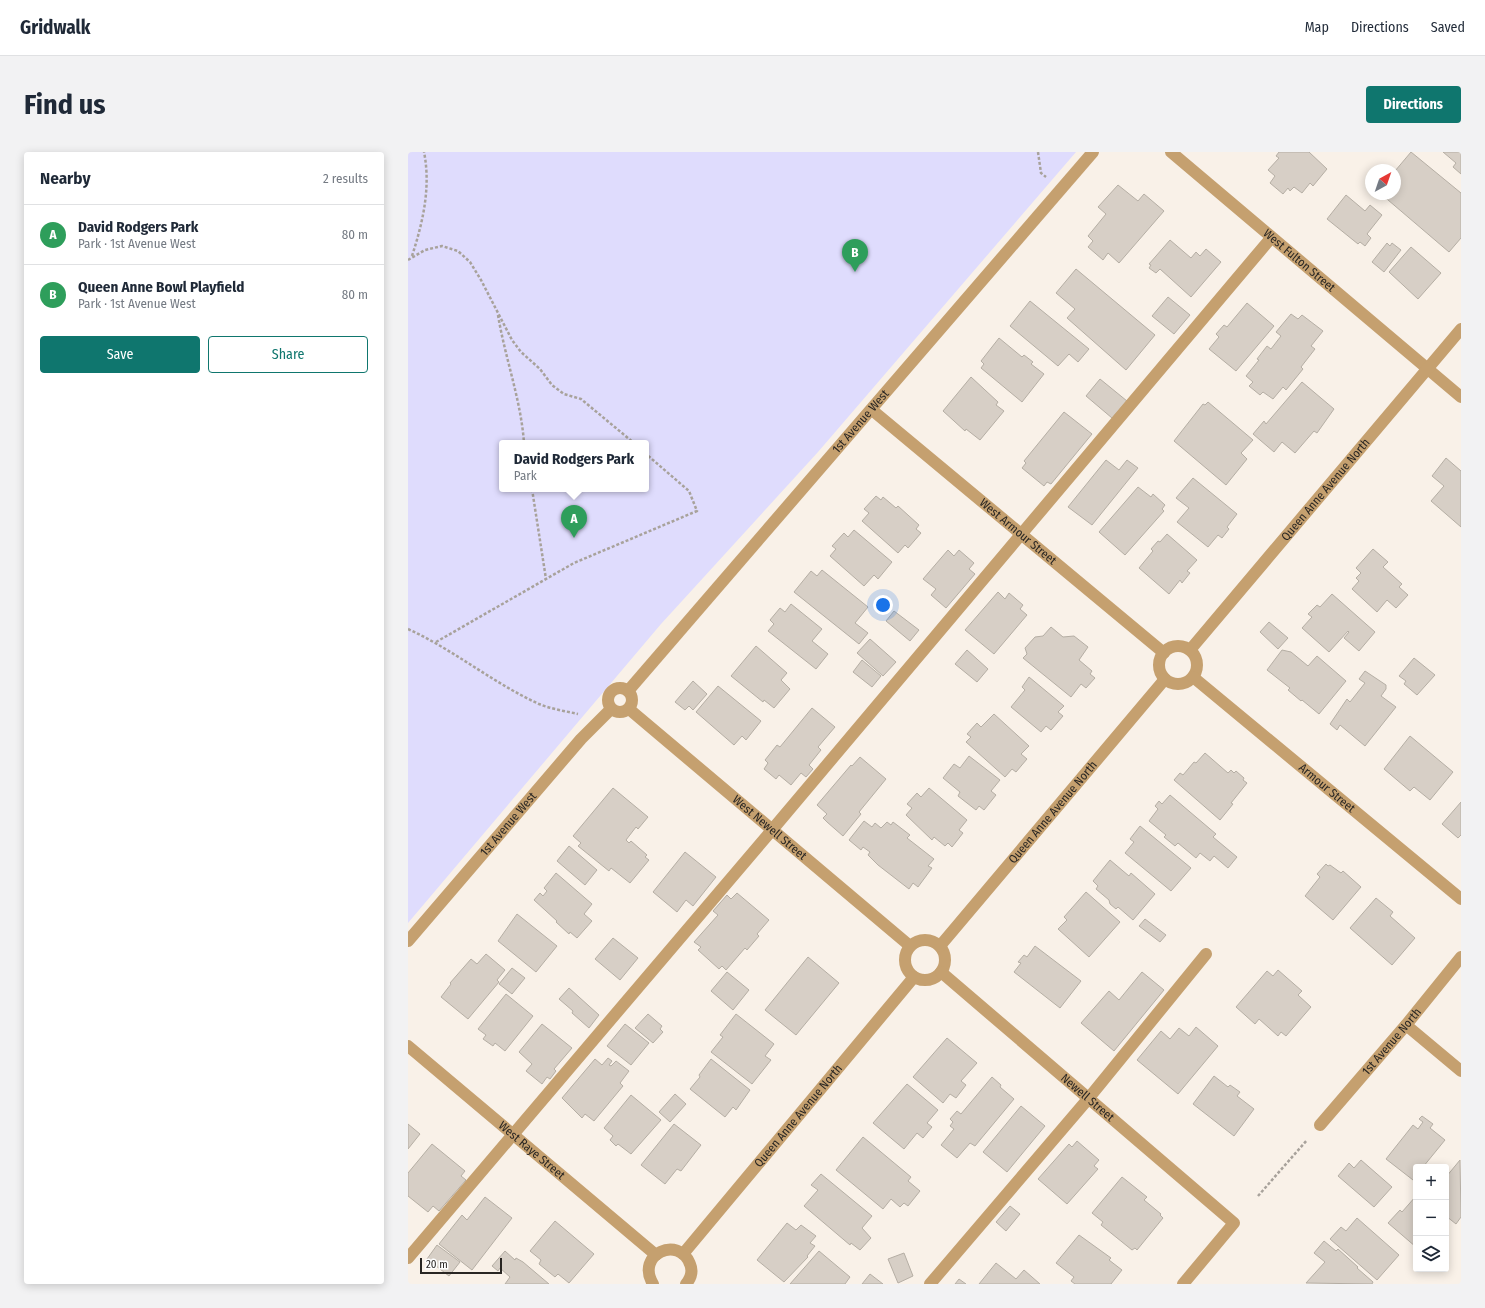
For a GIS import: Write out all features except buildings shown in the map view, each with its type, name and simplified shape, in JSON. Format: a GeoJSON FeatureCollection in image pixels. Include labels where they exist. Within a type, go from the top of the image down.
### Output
{"type":"FeatureCollection","features":[{"type":"Feature","properties":{"kind":"street","name":"1st Avenue West"},"geometry":{"type":"LineString","coordinates":[[628,691],[1093,152]]}},
{"type":"Feature","properties":{"kind":"street","name":"West Fulton Street"},"geometry":{"type":"LineString","coordinates":[[1171,152],[1461,397]]}},
{"type":"Feature","properties":{"kind":"street"},"geometry":{"type":"LineString","coordinates":[[408,1258],[772,830],[1271,238]]}},
{"type":"Feature","properties":{"kind":"street","name":"Queen Anne Avenue North"},"geometry":{"type":"LineString","coordinates":[[1190,650],[1461,329]]}},
{"type":"Feature","properties":{"kind":"street","name":"West Armour Street"},"geometry":{"type":"LineString","coordinates":[[872,410],[1164,653]]}},
{"type":"Feature","properties":{"kind":"street"},"geometry":{"type":"LineString","coordinates":[[1176,646],[1183,646],[1190,650],[1196,657],[1198,664],[1193,677],[1179,684],[1173,684],[1165,679],[1159,663],[1164,653],[1170,647],[1176,646]]}},
{"type":"Feature","properties":{"kind":"street","name":"Armour Street"},"geometry":{"type":"LineString","coordinates":[[1193,677],[1461,899]]}},
{"type":"Feature","properties":{"kind":"street","name":"Queen Anne Avenue North"},"geometry":{"type":"LineString","coordinates":[[940,946],[1165,679]]}},
{"type":"Feature","properties":{"kind":"street"},"geometry":{"type":"LineString","coordinates":[[619,688],[628,691],[632,697],[629,709],[622,713],[611,709],[608,698],[612,691],[619,688]]}},
{"type":"Feature","properties":{"kind":"street","name":"1st Avenue West"},"geometry":{"type":"LineString","coordinates":[[408,941],[581,739],[611,709]]}},
{"type":"Feature","properties":{"kind":"street","name":"West Newell Street"},"geometry":{"type":"LineString","coordinates":[[629,709],[910,946]]}},
{"type":"Feature","properties":{"kind":"street"},"geometry":{"type":"LineString","coordinates":[[925,940],[931,941],[940,946],[945,956],[945,963],[941,972],[933,979],[926,980],[914,977],[909,973],[905,961],[906,954],[910,946],[918,941],[925,940]]}},
{"type":"Feature","properties":{"kind":"street"},"geometry":{"type":"LineString","coordinates":[[930,1284],[1088,1099],[1206,954]]}},
{"type":"Feature","properties":{"kind":"street","name":"1st Avenue North"},"geometry":{"type":"LineString","coordinates":[[1320,1125],[1406,1025],[1461,957]]}},
{"type":"Feature","properties":{"kind":"street","name":"Newell Street"},"geometry":{"type":"LineString","coordinates":[[941,972],[1234,1223],[1183,1284]]}},
{"type":"Feature","properties":{"kind":"street","name":"Queen Anne Avenue North"},"geometry":{"type":"LineString","coordinates":[[683,1254],[914,977]]}},
{"type":"Feature","properties":{"kind":"street"},"geometry":{"type":"LineString","coordinates":[[1406,1025],[1461,1071]]}},
{"type":"Feature","properties":{"kind":"street","name":"West Raye Street"},"geometry":{"type":"LineString","coordinates":[[408,1046],[514,1133],[656,1255]]}},
{"type":"Feature","properties":{"kind":"street"},"geometry":{"type":"LineString","coordinates":[[653,1284],[648,1272],[649,1265],[656,1255],[662,1250],[669,1249],[677,1250],[683,1254],[691,1266],[691,1273],[687,1284]]}},
{"type":"Feature","properties":{"kind":"path"},"geometry":{"type":"LineString","coordinates":[[412,256],[424,215],[427,188],[424,152]]}},
{"type":"Feature","properties":{"kind":"path"},"geometry":{"type":"LineString","coordinates":[[408,260],[412,256],[425,250],[442,246],[458,251],[470,262],[512,340],[540,369],[552,385],[564,394],[581,400],[630,440]]}},
{"type":"Feature","properties":{"kind":"path"},"geometry":{"type":"LineString","coordinates":[[497,310],[503,346],[523,421],[524,440]]}},
{"type":"Feature","properties":{"kind":"path"},"geometry":{"type":"LineString","coordinates":[[436,642],[574,563],[697,511],[689,491],[649,457]]}},
{"type":"Feature","properties":{"kind":"path"},"geometry":{"type":"LineString","coordinates":[[532,492],[546,579]]}},
{"type":"Feature","properties":{"kind":"path"},"geometry":{"type":"LineString","coordinates":[[408,629],[436,642],[497,682],[540,704],[578,714]]}},
{"type":"Feature","properties":{"kind":"path"},"geometry":{"type":"LineString","coordinates":[[1258,1196],[1312,1134]]}},
{"type":"Feature","properties":{"kind":"shaded area"},"geometry":{"type":"Polygon","coordinates":[[[408,152],[1076,152],[818,452],[661,624],[408,923],[408,152]]]}},
{"type":"Feature","properties":{"kind":"place","name":"Queen Anne Bowl Playfield"},"geometry":{"type":"Point","coordinates":[855,272]}},
{"type":"Feature","properties":{"kind":"place","name":"David Rodgers Park"},"geometry":{"type":"Point","coordinates":[574,538]}}]}
